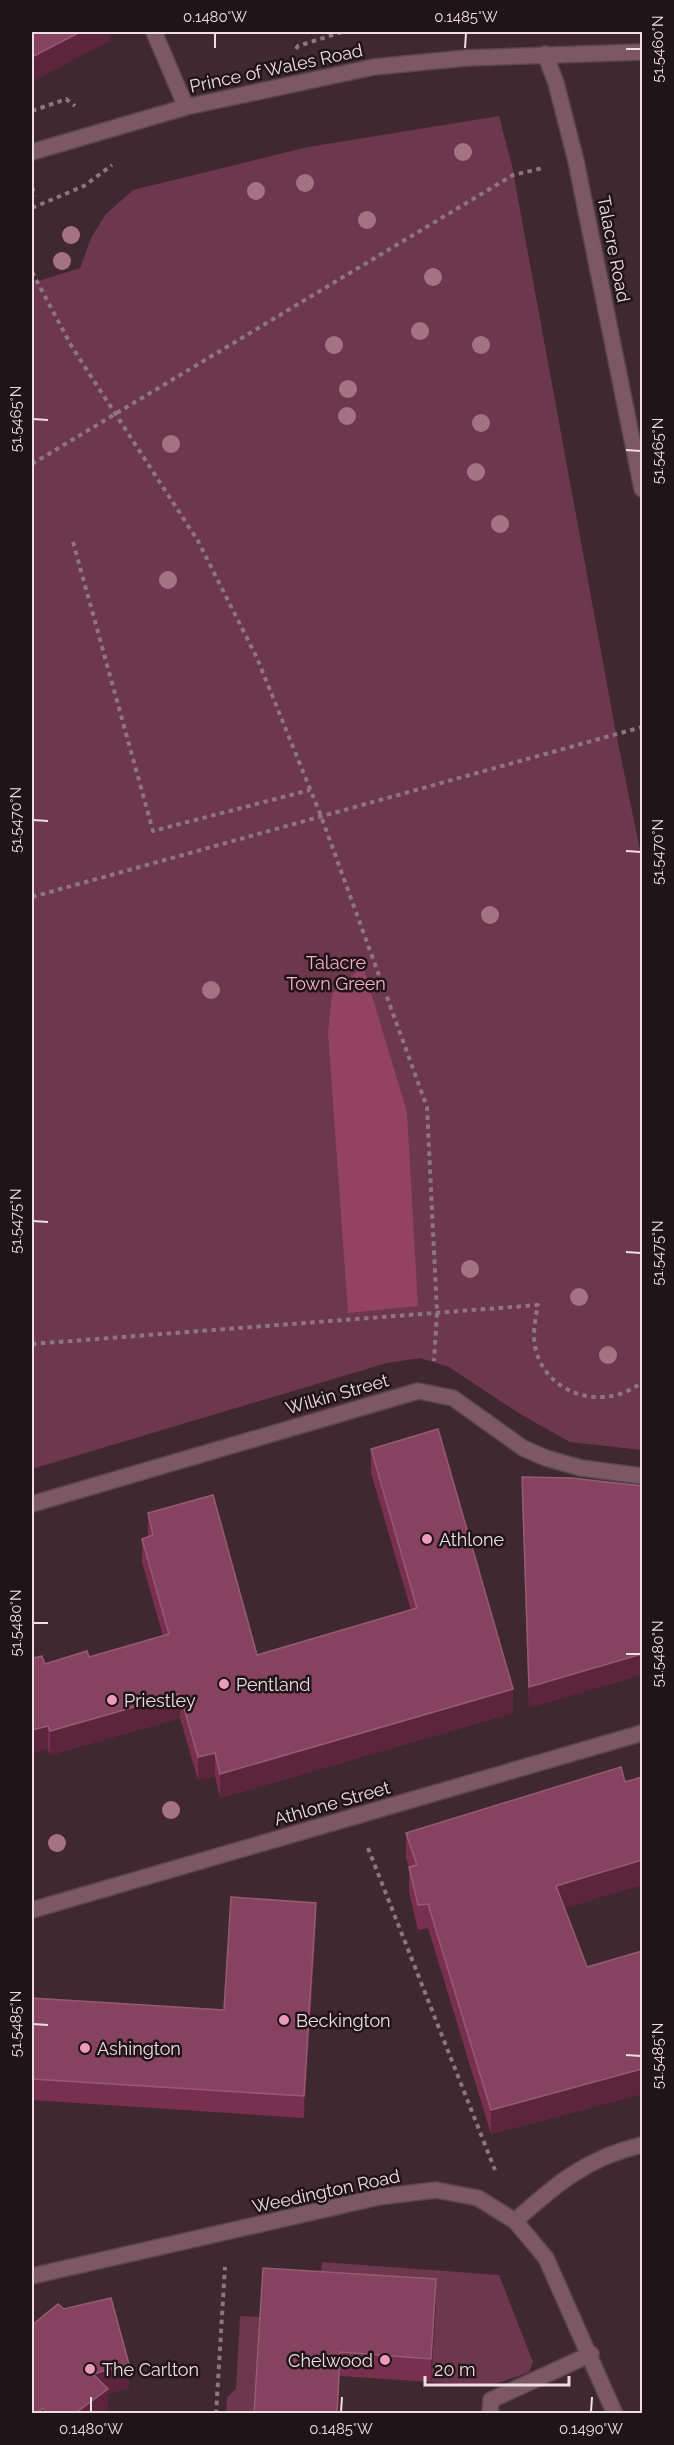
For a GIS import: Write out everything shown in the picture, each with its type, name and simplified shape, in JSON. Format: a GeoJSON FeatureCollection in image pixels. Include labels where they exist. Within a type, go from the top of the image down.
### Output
{"type":"FeatureCollection","features":[{"type":"Feature","properties":{"kind":"street"},"geometry":{"type":"LineString","coordinates":[[154,32],[186,107]]}},
{"type":"Feature","properties":{"kind":"street","name":"Prince of Wales Road"},"geometry":{"type":"LineString","coordinates":[[32,152],[186,107],[374,67],[545,54],[642,52]]}},
{"type":"Feature","properties":{"kind":"street","name":"Talacre Road"},"geometry":{"type":"LineString","coordinates":[[545,54],[556,83],[576,161],[642,489]]}},
{"type":"Feature","properties":{"kind":"street","name":"Wilkin Street"},"geometry":{"type":"LineString","coordinates":[[32,1504],[418,1391],[453,1398],[523,1448],[546,1458],[581,1468],[642,1476]]}},
{"type":"Feature","properties":{"kind":"street","name":"Athlone Street"},"geometry":{"type":"LineString","coordinates":[[32,1910],[642,1733]]}},
{"type":"Feature","properties":{"kind":"street"},"geometry":{"type":"LineString","coordinates":[[515,2221],[558,2182],[614,2151],[642,2145]]}},
{"type":"Feature","properties":{"kind":"street","name":"Weedington Road"},"geometry":{"type":"LineString","coordinates":[[32,2276],[379,2197],[436,2190],[478,2198],[515,2221],[546,2258],[591,2354],[615,2414]]}},
{"type":"Feature","properties":{"kind":"street"},"geometry":{"type":"LineString","coordinates":[[490,2414],[490,2400],[591,2354]]}},
{"type":"Feature","properties":{"kind":"path"},"geometry":{"type":"LineString","coordinates":[[32,464],[513,175],[576,161]]}},
{"type":"Feature","properties":{"kind":"path"},"geometry":{"type":"LineString","coordinates":[[32,187],[35,196]]}},
{"type":"Feature","properties":{"kind":"path"},"geometry":{"type":"LineString","coordinates":[[32,208],[40,205]]}},
{"type":"Feature","properties":{"kind":"path"},"geometry":{"type":"LineString","coordinates":[[32,272],[72,347],[198,541],[257,658],[321,816],[427,1107],[437,1313],[434,1362],[418,1391]]}},
{"type":"Feature","properties":{"kind":"path"},"geometry":{"type":"LineString","coordinates":[[73,542],[153,831],[310,790]]}},
{"type":"Feature","properties":{"kind":"path"},"geometry":{"type":"LineString","coordinates":[[32,897],[642,727]]}},
{"type":"Feature","properties":{"kind":"path"},"geometry":{"type":"LineString","coordinates":[[32,1344],[538,1305],[533,1333],[535,1349],[549,1376],[561,1386],[585,1395],[611,1398],[627,1393],[642,1382]]}},
{"type":"Feature","properties":{"kind":"path"},"geometry":{"type":"LineString","coordinates":[[356,1817],[515,2221]]}},
{"type":"Feature","properties":{"kind":"path"},"geometry":{"type":"LineString","coordinates":[[216,2414],[227,2233]]}},
{"type":"Feature","properties":{"kind":"green space","name":"Talacre Town Green"},"geometry":{"type":"Polygon","coordinates":[[[499,116],[512,166],[616,733],[642,860],[642,1450],[570,1442],[520,1414],[449,1367],[420,1358],[387,1363],[32,1469],[32,283],[80,268],[92,236],[106,214],[133,190],[308,147],[499,116]]]}},
{"type":"Feature","properties":{"kind":"green space"},"geometry":{"type":"Polygon","coordinates":[[[322,2262],[499,2275],[533,2362],[529,2372],[490,2386],[431,2382],[436,2303],[319,2300],[322,2262]]]}},
{"type":"Feature","properties":{"kind":"green space"},"geometry":{"type":"Polygon","coordinates":[[[240,2316],[261,2317],[255,2413],[226,2414],[227,2397],[236,2389],[240,2316]]]}},
{"type":"Feature","properties":{"kind":"shaded area"},"geometry":{"type":"Polygon","coordinates":[[[363,966],[407,1112],[418,1306],[348,1313],[328,1033],[332,994],[363,966]]]}},
{"type":"Feature","properties":{"kind":"building"},"geometry":{"type":"Polygon","coordinates":[[[32,32],[80,32],[32,57],[32,32]]]}},
{"type":"Feature","properties":{"kind":"building"},"geometry":{"type":"Polygon","coordinates":[[[438,1429],[513,1689],[220,1774],[215,1753],[198,1757],[180,1694],[50,1731],[48,1726],[32,1730],[32,1654],[33,1658],[42,1656],[45,1664],[87,1651],[89,1657],[169,1634],[142,1539],[153,1535],[148,1513],[213,1495],[257,1655],[417,1608],[371,1449],[438,1429]]]}},
{"type":"Feature","properties":{"kind":"building"},"geometry":{"type":"Polygon","coordinates":[[[522,1477],[571,1478],[642,1486],[642,1654],[529,1687],[522,1477]]]}},
{"type":"Feature","properties":{"kind":"building"},"geometry":{"type":"Polygon","coordinates":[[[621,1767],[625,1782],[642,1777],[642,1860],[556,1886],[587,1967],[642,1951],[642,2069],[491,2110],[428,1904],[418,1905],[409,1867],[417,1865],[406,1833],[621,1767]]]}},
{"type":"Feature","properties":{"kind":"building"},"geometry":{"type":"Polygon","coordinates":[[[231,1897],[316,1903],[304,2096],[32,2079],[32,1998],[224,2010],[231,1897]]]}},
{"type":"Feature","properties":{"kind":"building","name":"Chelwood"},"geometry":{"type":"Polygon","coordinates":[[[263,2268],[436,2279],[431,2359],[340,2352],[337,2414],[254,2414],[263,2268]]]}},
{"type":"Feature","properties":{"kind":"building","name":"The Carlton"},"geometry":{"type":"Polygon","coordinates":[[[111,2298],[129,2364],[93,2374],[108,2389],[74,2414],[47,2414],[43,2408],[37,2414],[33,2414],[32,2325],[58,2304],[64,2309],[111,2298]]]}},
{"type":"Feature","properties":{"kind":"place","name":"Athlone"},"geometry":{"type":"Point","coordinates":[427,1539]}},
{"type":"Feature","properties":{"kind":"place","name":"Pentland"},"geometry":{"type":"Point","coordinates":[224,1684]}},
{"type":"Feature","properties":{"kind":"place","name":"Priestley"},"geometry":{"type":"Point","coordinates":[112,1700]}},
{"type":"Feature","properties":{"kind":"place","name":"Beckington"},"geometry":{"type":"Point","coordinates":[284,2020]}},
{"type":"Feature","properties":{"kind":"place","name":"Ashington"},"geometry":{"type":"Point","coordinates":[85,2048]}},
{"type":"Feature","properties":{"kind":"place","name":"Chelwood"},"geometry":{"type":"Point","coordinates":[385,2360]}},
{"type":"Feature","properties":{"kind":"place","name":"The Carlton"},"geometry":{"type":"Point","coordinates":[90,2369]}}]}
